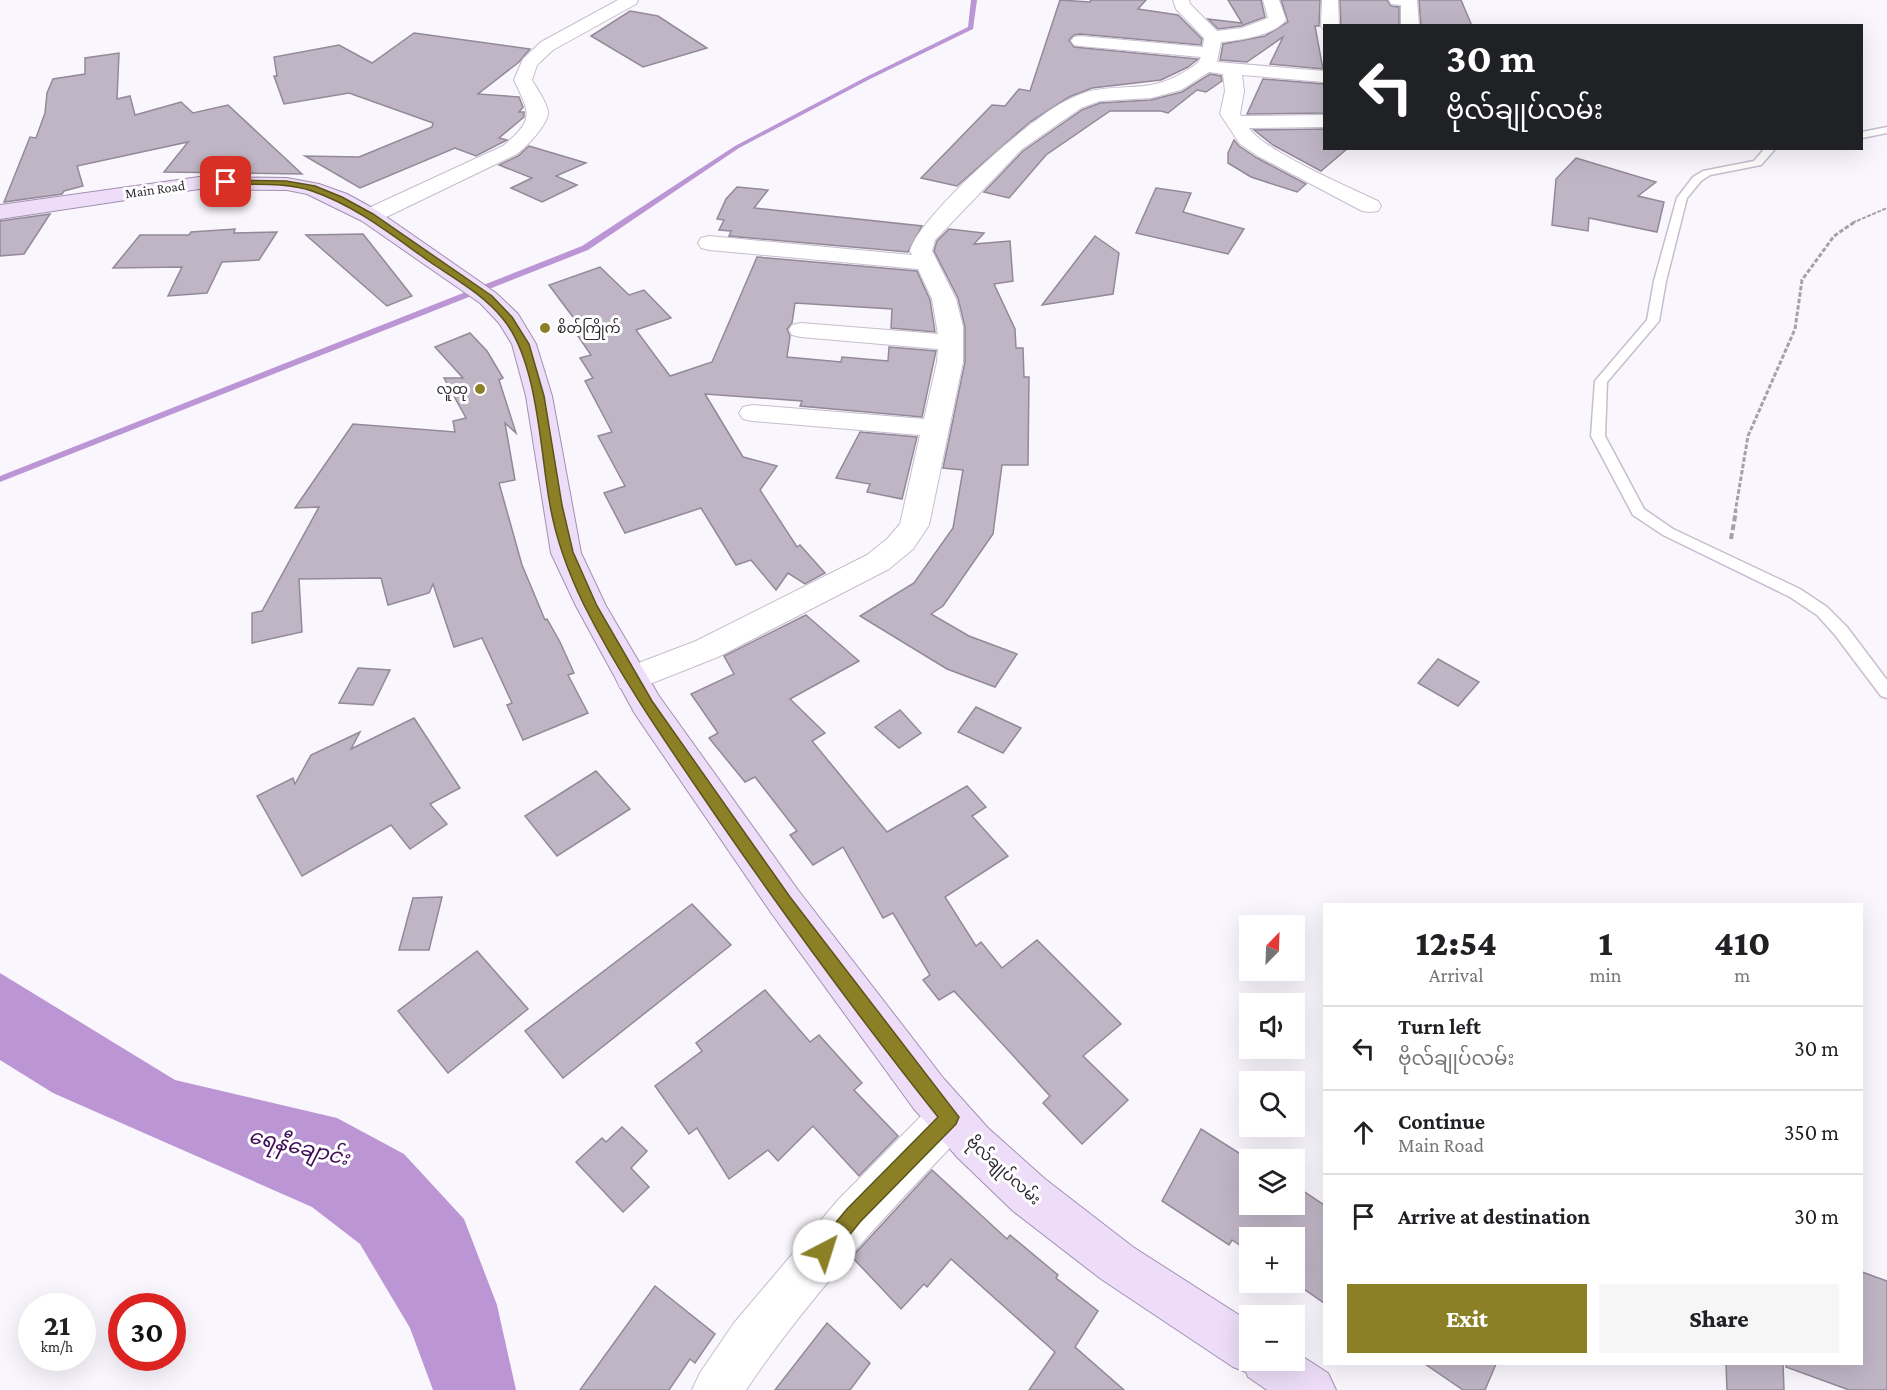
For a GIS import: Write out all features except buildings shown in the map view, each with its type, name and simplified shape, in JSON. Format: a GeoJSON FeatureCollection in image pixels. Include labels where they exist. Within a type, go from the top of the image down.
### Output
{"type":"FeatureCollection","features":[{"type":"Feature","properties":{"kind":"main road","name":"Main Road"},"geometry":{"type":"LineString","coordinates":[[0,212],[199,183],[286,183],[312,188]]}},
{"type":"Feature","properties":{"kind":"main road","name":"ဗိုလ်‌ချုပ်‌လမ်း"},"geometry":{"type":"LineString","coordinates":[[312,188],[329,193],[370,216],[488,298],[509,319],[524,344],[539,396],[556,505],[567,552],[591,606],[647,705],[785,902],[884,1036],[973,1143],[1029,1195],[1117,1263],[1239,1343]]}},
{"type":"Feature","properties":{"kind":"main road"},"geometry":{"type":"LineString","coordinates":[[1282,1371],[1311,1390]]}},
{"type":"Feature","properties":{"kind":"street"},"geometry":{"type":"LineString","coordinates":[[370,216],[491,160],[520,141],[538,118],[538,110],[523,80],[528,63],[547,46],[630,0]]}},
{"type":"Feature","properties":{"kind":"street"},"geometry":{"type":"LineString","coordinates":[[1181,0],[1215,57],[1235,82],[1235,99],[1230,114],[1247,140],[1265,152],[1370,206]]}},
{"type":"Feature","properties":{"kind":"street"},"geometry":{"type":"LineString","coordinates":[[632,679],[707,649],[878,562],[895,550],[914,525],[950,362],[951,327],[944,299],[921,251],[924,240],[933,228],[1016,145],[1074,104],[1097,95],[1164,90],[1215,57],[1233,36],[1277,20],[1271,0]]}},
{"type":"Feature","properties":{"kind":"street"},"geometry":{"type":"LineString","coordinates":[[1330,0],[1330,24]]}},
{"type":"Feature","properties":{"kind":"street"},"geometry":{"type":"LineString","coordinates":[[1397,0],[1409,1],[1410,24]]}},
{"type":"Feature","properties":{"kind":"street"},"geometry":{"type":"LineString","coordinates":[[1080,41],[1215,57],[1323,77]]}},
{"type":"Feature","properties":{"kind":"street"},"geometry":{"type":"LineString","coordinates":[[1235,122],[1323,121]]}},
{"type":"Feature","properties":{"kind":"street"},"geometry":{"type":"LineString","coordinates":[[709,243],[925,263]]}},
{"type":"Feature","properties":{"kind":"street"},"geometry":{"type":"LineString","coordinates":[[801,330],[951,343]]}},
{"type":"Feature","properties":{"kind":"street"},"geometry":{"type":"LineString","coordinates":[[752,413],[935,428]]}},
{"type":"Feature","properties":{"kind":"street"},"geometry":{"type":"LineString","coordinates":[[717,1390],[751,1340],[854,1216],[950,1117]]}},
{"type":"Feature","properties":{"kind":"lane"},"geometry":{"type":"LineString","coordinates":[[1863,135],[1887,130]]}},
{"type":"Feature","properties":{"kind":"lane"},"geometry":{"type":"LineString","coordinates":[[1770,150],[1757,163],[1707,173],[1697,179],[1683,198],[1660,281],[1653,321],[1601,381],[1598,436],[1638,512],[1668,532],[1795,593],[1822,611],[1887,692]]}},
{"type":"Feature","properties":{"kind":"path"},"geometry":{"type":"LineString","coordinates":[[1728,560],[1748,436],[1795,329],[1802,280],[1834,236],[1849,224],[1887,208]]}},
{"type":"Feature","properties":{"kind":"water","name":"ရေနီချောင်း"},"geometry":{"type":"Polygon","coordinates":[[[0,973],[175,1080],[337,1118],[404,1154],[464,1219],[497,1305],[516,1390],[433,1390],[410,1328],[360,1244],[312,1207],[53,1093],[0,1060],[0,973]]]}},
{"type":"Feature","properties":{"kind":"waterway"},"geometry":{"type":"LineString","coordinates":[[0,479],[585,248],[737,147],[868,78],[971,28],[974,0]]}},
{"type":"Feature","properties":{"kind":"place","name":"စိတ်ကြိုက်"},"geometry":{"type":"Point","coordinates":[545,328]}},
{"type":"Feature","properties":{"kind":"place","name":"လူထု"},"geometry":{"type":"Point","coordinates":[480,389]}},
{"type":"Feature","properties":{"kind":"route"},"geometry":{"type":"LineString","coordinates":[[226,182],[286,183],[329,193],[370,216],[488,298],[509,319],[524,344],[539,396],[556,505],[567,552],[591,606],[647,705],[785,902],[884,1036],[950,1117],[854,1216],[824,1251]]}}]}
